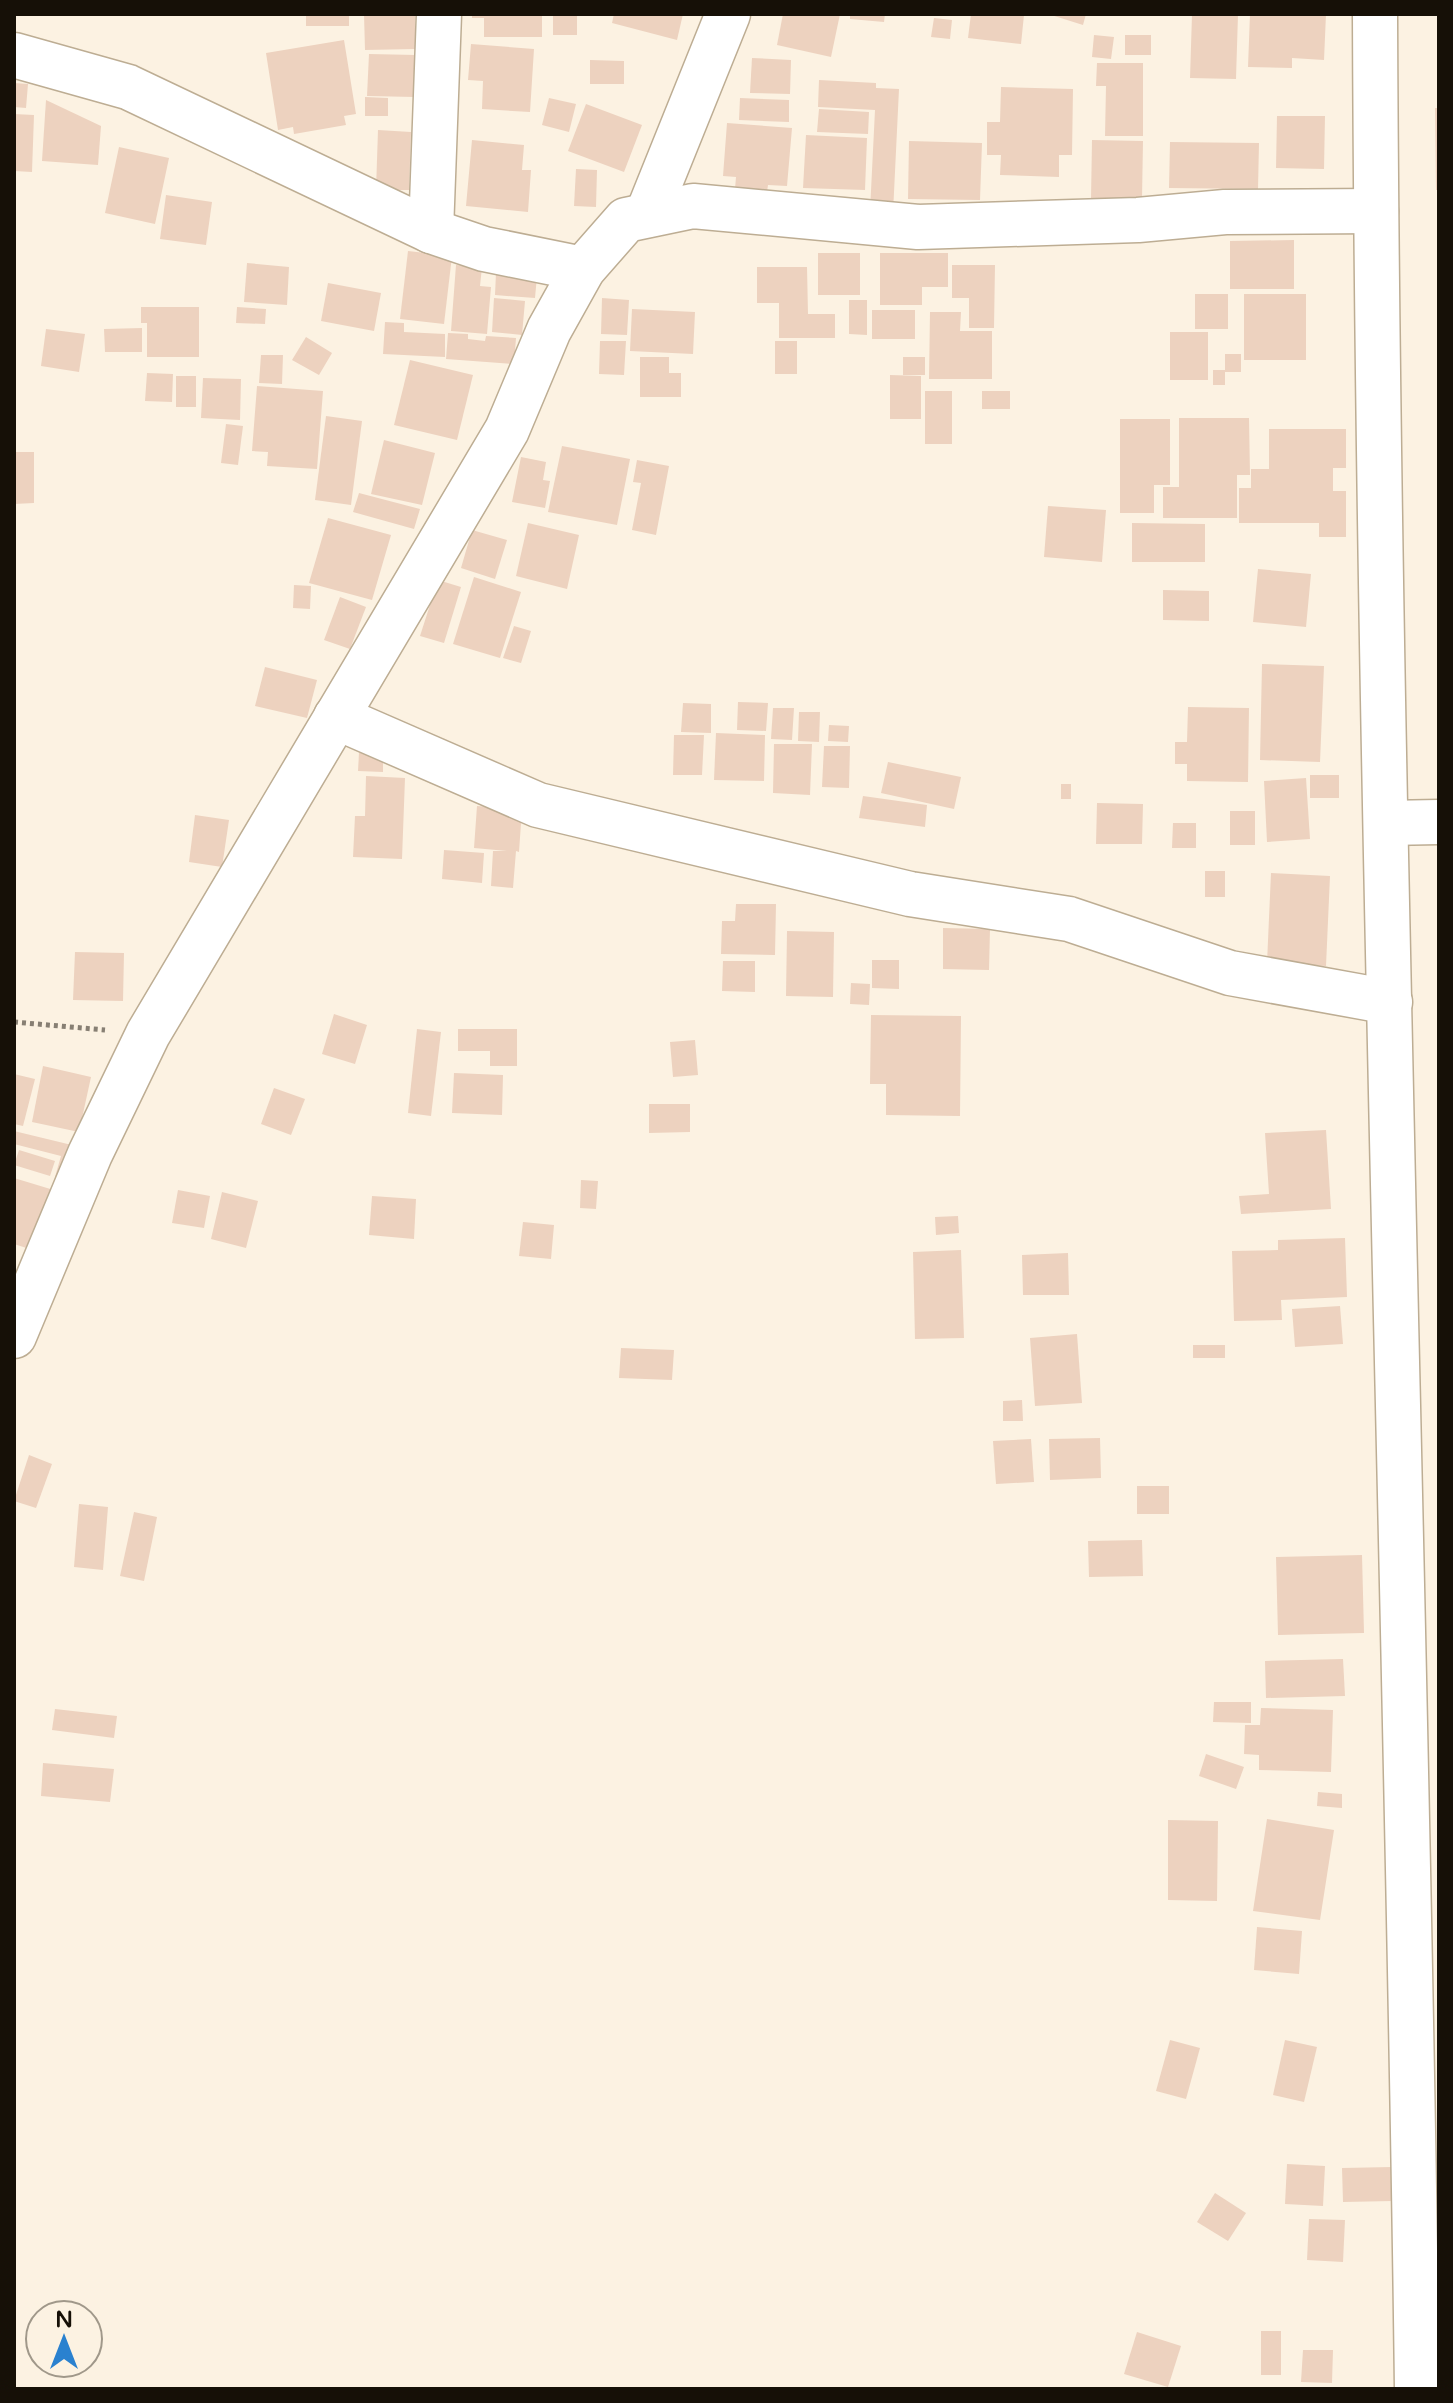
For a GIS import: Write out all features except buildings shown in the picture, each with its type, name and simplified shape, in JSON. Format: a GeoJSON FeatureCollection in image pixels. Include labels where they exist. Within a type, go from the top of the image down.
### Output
{"type":"FeatureCollection","features":[{"type":"Feature","properties":{"kind":"street"},"geometry":{"type":"LineString","coordinates":[[431,231],[439,14]]}},
{"type":"Feature","properties":{"kind":"street"},"geometry":{"type":"LineString","coordinates":[[647,215],[728,14]]}},
{"type":"Feature","properties":{"kind":"street"},"geometry":{"type":"LineString","coordinates":[[1375,14],[1390,1002],[1428,2302],[1417,2389]]}},
{"type":"Feature","properties":{"kind":"street"},"geometry":{"type":"LineString","coordinates":[[14,55],[128,87],[431,231],[484,249],[583,269]]}},
{"type":"Feature","properties":{"kind":"street"},"geometry":{"type":"LineString","coordinates":[[14,1336],[90,1154],[148,1034],[507,430],[549,330],[583,269],[626,220],[693,206],[918,227],[1138,220],[1225,212],[1376,211]]}},
{"type":"Feature","properties":{"kind":"street"},"geometry":{"type":"LineString","coordinates":[[336,717],[538,805],[910,894],[1069,919],[1230,973],[1390,1002]]}},
{"type":"Feature","properties":{"kind":"street"},"geometry":{"type":"LineString","coordinates":[[1386,823],[1439,822]]}},
{"type":"Feature","properties":{"kind":"path"},"geometry":{"type":"LineString","coordinates":[[14,1022],[148,1034]]}}]}
